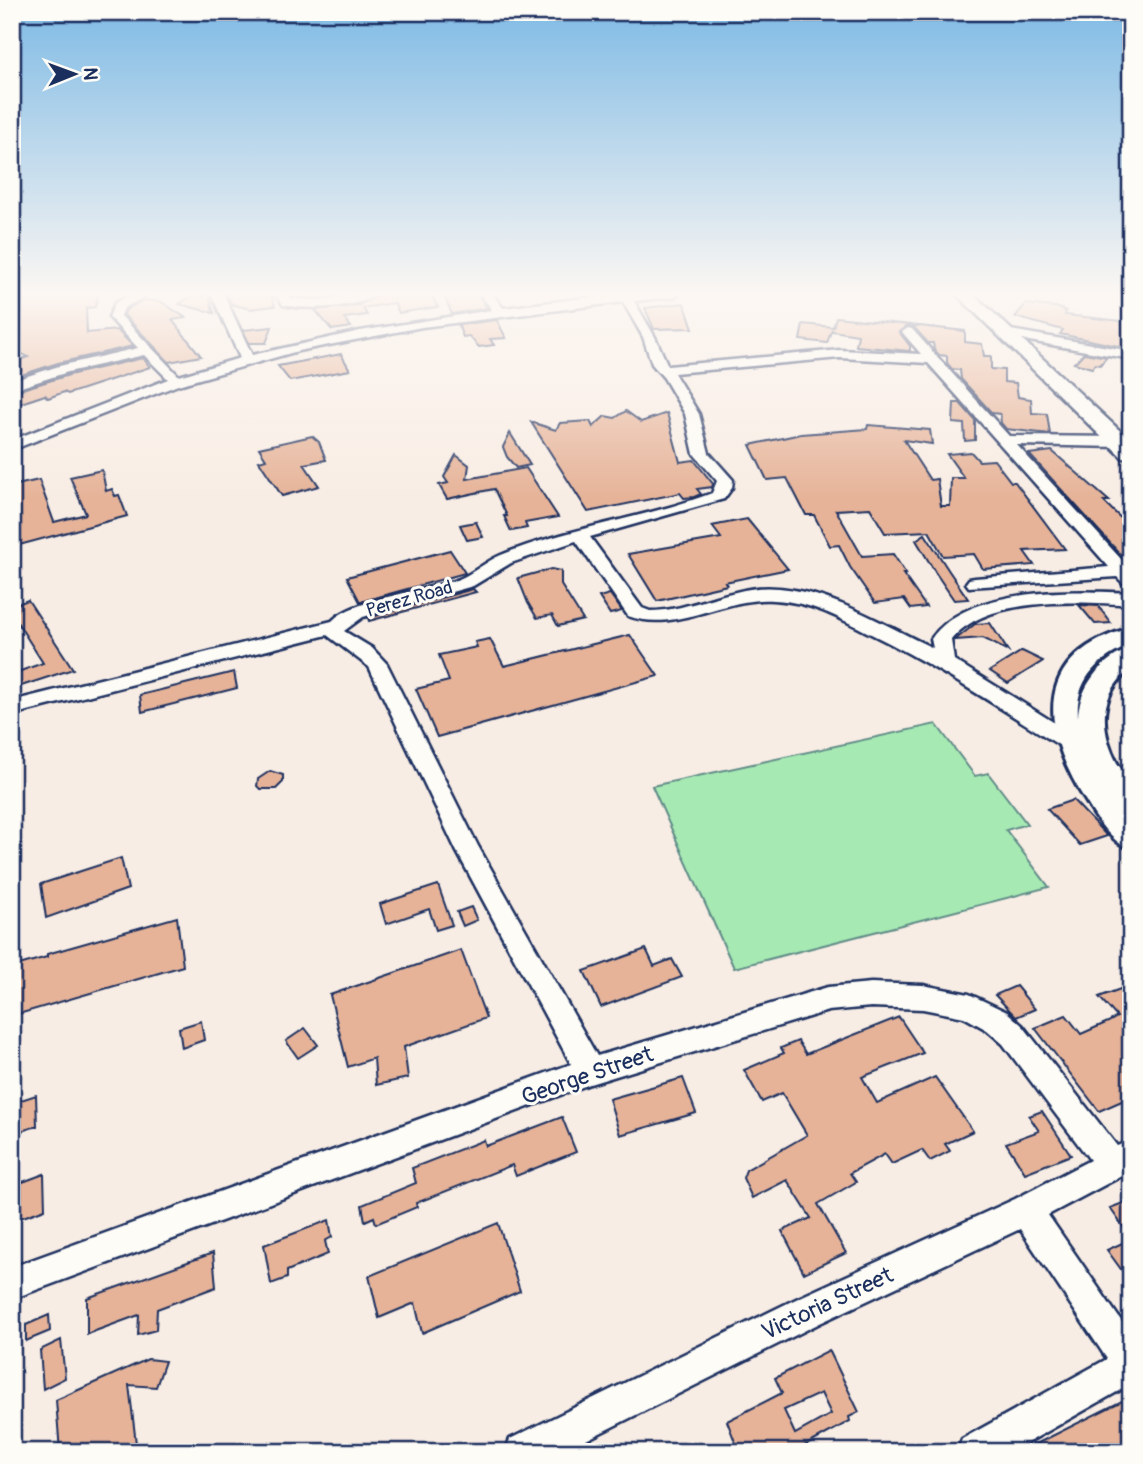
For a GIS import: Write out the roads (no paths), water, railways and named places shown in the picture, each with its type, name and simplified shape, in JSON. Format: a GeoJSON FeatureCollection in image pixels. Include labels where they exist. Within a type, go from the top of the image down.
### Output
{"type":"FeatureCollection","features":[{"type":"Feature","properties":{"kind":"highway"},"geometry":{"type":"LineString","coordinates":[[1036,361],[1127,446]]}},
{"type":"Feature","properties":{"kind":"main road"},"geometry":{"type":"LineString","coordinates":[[1131,636],[1105,647],[1084,662],[1071,682],[1064,711],[1082,744],[1131,804]]}},
{"type":"Feature","properties":{"kind":"main road"},"geometry":{"type":"LineString","coordinates":[[1131,657],[1118,664],[1098,685],[1082,744],[1079,766],[1094,792],[1131,838]]}},
{"type":"Feature","properties":{"kind":"street"},"geometry":{"type":"LineString","coordinates":[[12,386],[98,361]]}},
{"type":"Feature","properties":{"kind":"street"},"geometry":{"type":"LineString","coordinates":[[159,361],[174,377]]}},
{"type":"Feature","properties":{"kind":"street"},"geometry":{"type":"LineString","coordinates":[[12,434],[174,377],[230,361]]}},
{"type":"Feature","properties":{"kind":"street","name":"Perez Road"},"geometry":{"type":"LineString","coordinates":[[590,1071],[468,850],[377,664],[362,648],[336,635],[334,631],[356,613],[467,582],[505,559],[635,518],[697,504],[718,496],[724,488],[725,480],[702,454],[692,414],[660,361]]}},
{"type":"Feature","properties":{"kind":"street"},"geometry":{"type":"LineString","coordinates":[[664,370],[735,361]]}},
{"type":"Feature","properties":{"kind":"street"},"geometry":{"type":"LineString","coordinates":[[935,361],[1126,576]]}},
{"type":"Feature","properties":{"kind":"street"},"geometry":{"type":"LineString","coordinates":[[12,446],[174,377]]}},
{"type":"Feature","properties":{"kind":"street"},"geometry":{"type":"LineString","coordinates":[[1006,440],[1127,446]]}},
{"type":"Feature","properties":{"kind":"street"},"geometry":{"type":"LineString","coordinates":[[580,535],[635,612],[640,615],[657,617],[752,594],[797,596],[819,601],[944,662],[1082,744]]}},
{"type":"Feature","properties":{"kind":"street"},"geometry":{"type":"LineString","coordinates":[[975,583],[1126,576]]}},
{"type":"Feature","properties":{"kind":"street"},"geometry":{"type":"LineString","coordinates":[[944,662],[941,639],[956,623],[977,612],[1030,601],[1098,596],[1131,598]]}},
{"type":"Feature","properties":{"kind":"street"},"geometry":{"type":"LineString","coordinates":[[12,708],[337,626]]}},
{"type":"Feature","properties":{"kind":"street","name":"George Street"},"geometry":{"type":"LineString","coordinates":[[12,1283],[590,1071],[828,999],[871,995],[923,998],[970,1006],[997,1020],[1121,1160]]}},
{"type":"Feature","properties":{"kind":"street","name":"Victoria Street"},"geometry":{"type":"LineString","coordinates":[[523,1452],[808,1311],[1026,1210],[1121,1160]]}},
{"type":"Feature","properties":{"kind":"street"},"geometry":{"type":"LineString","coordinates":[[975,1452],[1131,1365],[1026,1210]]}}]}
